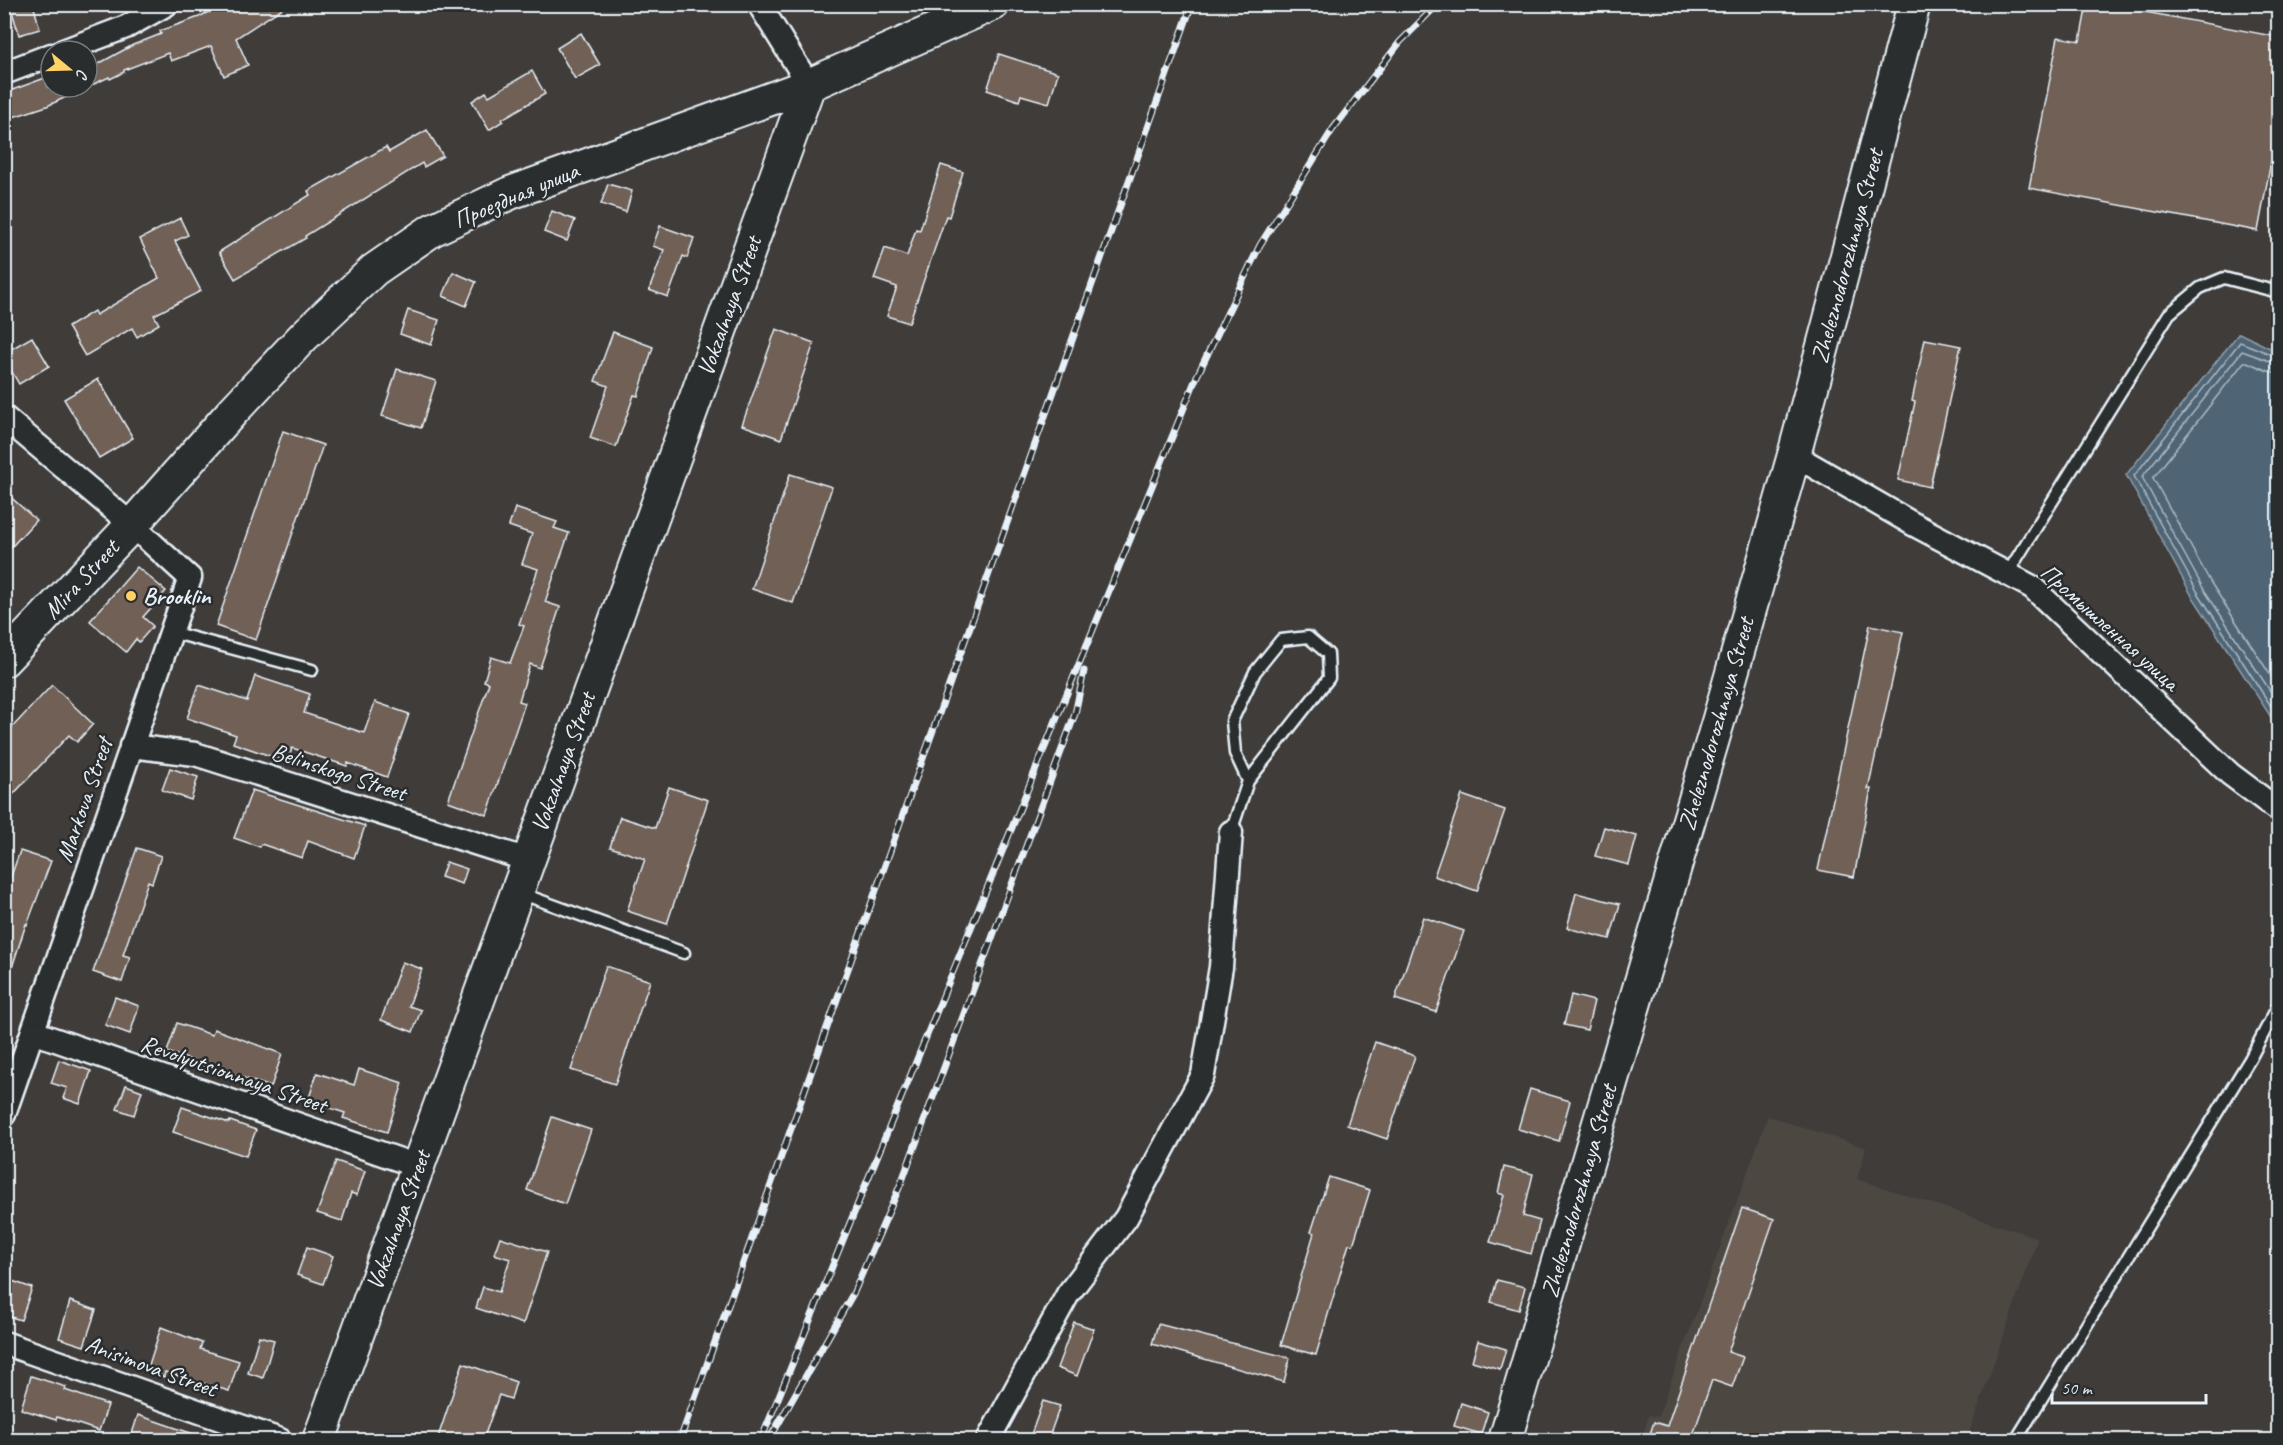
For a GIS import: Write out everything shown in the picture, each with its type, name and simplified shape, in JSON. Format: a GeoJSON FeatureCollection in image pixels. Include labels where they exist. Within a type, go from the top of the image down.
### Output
{"type":"FeatureCollection","features":[{"type":"Feature","properties":{"kind":"street"},"geometry":{"type":"LineString","coordinates":[[94,39],[126,27],[139,11],[167,4]]}},
{"type":"Feature","properties":{"kind":"street"},"geometry":{"type":"LineString","coordinates":[[759,4],[809,85]]}},
{"type":"Feature","properties":{"kind":"street","name":"Проездная улица"},"geometry":{"type":"LineString","coordinates":[[132,525],[234,410],[304,336],[374,270],[432,230],[510,193],[809,85],[993,4]]}},
{"type":"Feature","properties":{"kind":"street","name":"Zheleznodorozhnaya Street"},"geometry":{"type":"LineString","coordinates":[[1505,1440],[1718,722],[1794,455],[1914,4]]}},
{"type":"Feature","properties":{"kind":"street"},"geometry":{"type":"LineString","coordinates":[[4,74],[39,61]]}},
{"type":"Feature","properties":{"kind":"street","name":"Vokzalnaya Street"},"geometry":{"type":"LineString","coordinates":[[319,1440],[809,85]]}},
{"type":"Feature","properties":{"kind":"street"},"geometry":{"type":"LineString","coordinates":[[4,417],[132,525]]}},
{"type":"Feature","properties":{"kind":"street","name":"Промышленная улица"},"geometry":{"type":"LineString","coordinates":[[1794,455],[1913,524],[2032,587],[2230,774],[2278,810]]}},
{"type":"Feature","properties":{"kind":"street","name":"Markova Street"},"geometry":{"type":"LineString","coordinates":[[4,1114],[190,578],[132,525]]}},
{"type":"Feature","properties":{"kind":"street","name":"Mira Street"},"geometry":{"type":"LineString","coordinates":[[4,660],[132,525]]}},
{"type":"Feature","properties":{"kind":"street","name":"Belinskogo Street"},"geometry":{"type":"LineString","coordinates":[[131,746],[195,754],[528,860]]}},
{"type":"Feature","properties":{"kind":"street"},"geometry":{"type":"LineString","coordinates":[[988,1440],[1068,1294],[1126,1218],[1203,1075],[1221,967],[1231,832]]}},
{"type":"Feature","properties":{"kind":"street","name":"Revolyutsionnaya Street"},"geometry":{"type":"LineString","coordinates":[[33,1032],[417,1166]]}},
{"type":"Feature","properties":{"kind":"street","name":"Anisimova Street"},"geometry":{"type":"LineString","coordinates":[[4,1343],[280,1440]]}},
{"type":"Feature","properties":{"kind":"lane"},"geometry":{"type":"LineString","coordinates":[[2007,574],[2169,314],[2200,288],[2224,278],[2278,292]]}},
{"type":"Feature","properties":{"kind":"lane"},"geometry":{"type":"LineString","coordinates":[[171,632],[312,670]]}},
{"type":"Feature","properties":{"kind":"lane"},"geometry":{"type":"LineString","coordinates":[[1231,832],[1248,781],[1329,678],[1329,654],[1308,637],[1281,640],[1255,672],[1232,721],[1235,753],[1248,781]]}},
{"type":"Feature","properties":{"kind":"lane"},"geometry":{"type":"LineString","coordinates":[[516,891],[684,953]]}},
{"type":"Feature","properties":{"kind":"lane"},"geometry":{"type":"LineString","coordinates":[[2016,1440],[2250,1059],[2278,1006]]}},
{"type":"Feature","properties":{"kind":"shaded area"},"geometry":{"type":"Polygon","coordinates":[[[1768,1116],[1866,1148],[1857,1179],[2038,1238],[1967,1439],[1945,1434],[1959,1440],[1641,1440],[1649,1415],[1658,1417],[1768,1116]]]}},
{"type":"Feature","properties":{"kind":"water"},"geometry":{"type":"Polygon","coordinates":[[[2239,333],[2278,352],[2278,728],[2191,594],[2126,475],[2239,333]]]}},
{"type":"Feature","properties":{"kind":"building"},"geometry":{"type":"Polygon","coordinates":[[[33,4],[40,29],[19,35],[11,8],[33,4]]]}},
{"type":"Feature","properties":{"kind":"building"},"geometry":{"type":"Polygon","coordinates":[[[223,4],[289,4],[236,38],[248,65],[224,76],[211,46],[171,61],[168,53],[99,82],[99,63],[133,45],[161,34],[160,31],[199,17],[223,4]]]}},
{"type":"Feature","properties":{"kind":"building"},"geometry":{"type":"Polygon","coordinates":[[[2087,4],[2103,4],[2278,37],[2278,124],[2258,231],[2029,188],[2058,37],[2080,41],[2087,4]]]}},
{"type":"Feature","properties":{"kind":"building"},"geometry":{"type":"Polygon","coordinates":[[[581,33],[600,65],[575,79],[557,48],[581,33]]]}},
{"type":"Feature","properties":{"kind":"building"},"geometry":{"type":"Polygon","coordinates":[[[999,54],[1058,73],[1049,103],[1021,95],[1019,101],[987,90],[999,54]]]}},
{"type":"Feature","properties":{"kind":"building"},"geometry":{"type":"Polygon","coordinates":[[[532,71],[545,94],[502,119],[503,121],[489,130],[472,101],[486,92],[489,96],[532,71]]]}},
{"type":"Feature","properties":{"kind":"building"},"geometry":{"type":"Polygon","coordinates":[[[39,80],[39,99],[62,99],[4,120],[4,93],[39,80]]]}},
{"type":"Feature","properties":{"kind":"building"},"geometry":{"type":"Polygon","coordinates":[[[427,130],[443,156],[424,167],[422,163],[305,236],[306,238],[235,279],[219,252],[310,195],[308,191],[386,147],[389,152],[427,130]]]}},
{"type":"Feature","properties":{"kind":"building"},"geometry":{"type":"Polygon","coordinates":[[[941,165],[963,172],[949,217],[946,216],[909,323],[887,316],[897,287],[874,279],[885,248],[907,256],[916,229],[920,230],[941,165]]]}},
{"type":"Feature","properties":{"kind":"building"},"geometry":{"type":"Polygon","coordinates":[[[608,184],[632,191],[626,212],[601,204],[608,184]]]}},
{"type":"Feature","properties":{"kind":"building"},"geometry":{"type":"Polygon","coordinates":[[[552,211],[575,220],[567,241],[544,232],[552,211]]]}},
{"type":"Feature","properties":{"kind":"building"},"geometry":{"type":"Polygon","coordinates":[[[180,218],[188,235],[175,241],[201,291],[154,315],[159,324],[137,337],[132,328],[85,356],[68,327],[94,311],[96,315],[159,278],[140,239],[180,218]]]}},
{"type":"Feature","properties":{"kind":"building"},"geometry":{"type":"Polygon","coordinates":[[[660,226],[694,238],[687,258],[683,256],[668,297],[649,290],[664,250],[653,246],[660,226]]]}},
{"type":"Feature","properties":{"kind":"building"},"geometry":{"type":"Polygon","coordinates":[[[453,272],[476,282],[466,306],[443,296],[453,272]]]}},
{"type":"Feature","properties":{"kind":"building"},"geometry":{"type":"Polygon","coordinates":[[[408,310],[439,320],[431,345],[400,334],[408,310]]]}},
{"type":"Feature","properties":{"kind":"building"},"geometry":{"type":"Polygon","coordinates":[[[776,329],[814,343],[781,439],[742,425],[776,329]]]}},
{"type":"Feature","properties":{"kind":"building"},"geometry":{"type":"Polygon","coordinates":[[[613,332],[653,347],[638,396],[634,395],[616,447],[590,438],[608,386],[595,381],[613,332]]]}},
{"type":"Feature","properties":{"kind":"building"},"geometry":{"type":"Polygon","coordinates":[[[32,337],[49,366],[19,384],[4,358],[4,353],[32,337]]]}},
{"type":"Feature","properties":{"kind":"building"},"geometry":{"type":"Polygon","coordinates":[[[1925,339],[1961,346],[1930,487],[1898,480],[1915,402],[1912,401],[1925,339]]]}},
{"type":"Feature","properties":{"kind":"building"},"geometry":{"type":"Polygon","coordinates":[[[397,369],[436,381],[421,428],[382,416],[397,369]]]}},
{"type":"Feature","properties":{"kind":"building"},"geometry":{"type":"Polygon","coordinates":[[[98,379],[133,438],[99,458],[64,399],[98,379]]]}},
{"type":"Feature","properties":{"kind":"building"},"geometry":{"type":"Polygon","coordinates":[[[283,431],[323,445],[256,640],[216,626],[283,431]]]}},
{"type":"Feature","properties":{"kind":"building"},"geometry":{"type":"Polygon","coordinates":[[[790,474],[832,487],[793,603],[752,589],[790,474]]]}},
{"type":"Feature","properties":{"kind":"building"},"geometry":{"type":"Polygon","coordinates":[[[4,491],[36,520],[4,555],[4,491]]]}},
{"type":"Feature","properties":{"kind":"building"},"geometry":{"type":"Polygon","coordinates":[[[515,508],[557,522],[554,528],[569,533],[545,602],[560,607],[540,668],[530,664],[519,701],[525,703],[487,815],[448,801],[489,683],[484,681],[491,657],[510,663],[524,626],[519,624],[538,569],[522,564],[532,534],[509,526],[515,508]]]}},
{"type":"Feature","properties":{"kind":"building"},"geometry":{"type":"Polygon","coordinates":[[[137,567],[166,591],[143,617],[153,626],[139,642],[136,639],[126,652],[90,621],[137,567]]]}},
{"type":"Feature","properties":{"kind":"building"},"geometry":{"type":"Polygon","coordinates":[[[1870,625],[1903,632],[1868,789],[1871,789],[1854,877],[1818,870],[1870,625]]]}},
{"type":"Feature","properties":{"kind":"building"},"geometry":{"type":"Polygon","coordinates":[[[255,676],[310,694],[304,713],[364,733],[375,702],[409,714],[387,777],[348,763],[347,766],[292,748],[288,762],[233,743],[236,735],[187,718],[199,685],[247,701],[255,676]]]}},
{"type":"Feature","properties":{"kind":"building"},"geometry":{"type":"Polygon","coordinates":[[[52,685],[93,724],[77,742],[69,735],[4,804],[4,736],[52,685]]]}},
{"type":"Feature","properties":{"kind":"building"},"geometry":{"type":"Polygon","coordinates":[[[170,768],[198,777],[191,800],[162,790],[170,768]]]}},
{"type":"Feature","properties":{"kind":"building"},"geometry":{"type":"Polygon","coordinates":[[[669,787],[708,800],[667,924],[627,911],[645,859],[610,847],[620,817],[655,828],[669,787]]]}},
{"type":"Feature","properties":{"kind":"building"},"geometry":{"type":"Polygon","coordinates":[[[252,790],[365,826],[354,858],[308,841],[302,858],[261,844],[260,847],[234,838],[252,790]]]}},
{"type":"Feature","properties":{"kind":"building"},"geometry":{"type":"Polygon","coordinates":[[[1462,795],[1505,810],[1477,891],[1434,876],[1462,795]]]}},
{"type":"Feature","properties":{"kind":"building"},"geometry":{"type":"Polygon","coordinates":[[[1604,827],[1637,836],[1629,865],[1595,856],[1604,827]]]}},
{"type":"Feature","properties":{"kind":"building"},"geometry":{"type":"Polygon","coordinates":[[[137,848],[161,856],[152,883],[148,881],[123,955],[130,957],[122,982],[93,972],[137,848]]]}},
{"type":"Feature","properties":{"kind":"building"},"geometry":{"type":"Polygon","coordinates":[[[20,851],[51,861],[26,924],[8,980],[4,979],[4,880],[9,882],[20,851]]]}},
{"type":"Feature","properties":{"kind":"building"},"geometry":{"type":"Polygon","coordinates":[[[446,862],[467,869],[462,884],[441,877],[446,862]]]}},
{"type":"Feature","properties":{"kind":"building"},"geometry":{"type":"Polygon","coordinates":[[[1576,893],[1620,904],[1610,939],[1567,928],[1576,893]]]}},
{"type":"Feature","properties":{"kind":"building"},"geometry":{"type":"Polygon","coordinates":[[[1423,917],[1464,931],[1436,1012],[1395,999],[1423,917]]]}},
{"type":"Feature","properties":{"kind":"building"},"geometry":{"type":"Polygon","coordinates":[[[402,962],[422,969],[409,1006],[421,1010],[413,1032],[381,1020],[402,962]]]}},
{"type":"Feature","properties":{"kind":"building"},"geometry":{"type":"Polygon","coordinates":[[[606,966],[650,981],[615,1084],[571,1070],[606,966]]]}},
{"type":"Feature","properties":{"kind":"building"},"geometry":{"type":"Polygon","coordinates":[[[1571,995],[1594,1001],[1587,1030],[1564,1025],[1571,995]]]}},
{"type":"Feature","properties":{"kind":"building"},"geometry":{"type":"Polygon","coordinates":[[[115,997],[139,1006],[130,1034],[105,1025],[115,997]]]}},
{"type":"Feature","properties":{"kind":"building"},"geometry":{"type":"Polygon","coordinates":[[[177,1023],[212,1035],[214,1029],[282,1054],[271,1087],[202,1067],[203,1064],[167,1052],[177,1023]]]}},
{"type":"Feature","properties":{"kind":"building"},"geometry":{"type":"Polygon","coordinates":[[[1375,1042],[1415,1056],[1387,1139],[1347,1125],[1375,1042]]]}},
{"type":"Feature","properties":{"kind":"building"},"geometry":{"type":"Polygon","coordinates":[[[59,1060],[91,1071],[80,1104],[63,1098],[67,1088],[51,1083],[59,1060]]]}},
{"type":"Feature","properties":{"kind":"building"},"geometry":{"type":"Polygon","coordinates":[[[359,1069],[403,1083],[387,1132],[343,1118],[345,1113],[308,1101],[317,1073],[354,1085],[359,1069]]]}},
{"type":"Feature","properties":{"kind":"building"},"geometry":{"type":"Polygon","coordinates":[[[126,1085],[142,1091],[134,1115],[117,1109],[126,1085]]]}},
{"type":"Feature","properties":{"kind":"building"},"geometry":{"type":"Polygon","coordinates":[[[1530,1089],[1570,1101],[1559,1141],[1518,1129],[1530,1089]]]}},
{"type":"Feature","properties":{"kind":"building"},"geometry":{"type":"Polygon","coordinates":[[[182,1107],[256,1130],[246,1156],[173,1132],[182,1107]]]}},
{"type":"Feature","properties":{"kind":"building"},"geometry":{"type":"Polygon","coordinates":[[[552,1117],[591,1130],[565,1204],[527,1190],[552,1117]]]}},
{"type":"Feature","properties":{"kind":"building"},"geometry":{"type":"Polygon","coordinates":[[[336,1161],[365,1171],[357,1195],[351,1193],[342,1221],[317,1213],[336,1161]]]}},
{"type":"Feature","properties":{"kind":"building"},"geometry":{"type":"Polygon","coordinates":[[[1504,1167],[1533,1174],[1523,1216],[1540,1221],[1531,1254],[1490,1242],[1504,1195],[1498,1193],[1504,1167]]]}},
{"type":"Feature","properties":{"kind":"building"},"geometry":{"type":"Polygon","coordinates":[[[1329,1177],[1370,1190],[1353,1245],[1349,1244],[1316,1355],[1281,1345],[1314,1233],[1311,1232],[1329,1177]]]}},
{"type":"Feature","properties":{"kind":"building"},"geometry":{"type":"Polygon","coordinates":[[[1742,1208],[1774,1219],[1728,1352],[1743,1357],[1732,1387],[1712,1380],[1693,1435],[1700,1440],[1648,1440],[1654,1422],[1667,1426],[1742,1208]]]}},
{"type":"Feature","properties":{"kind":"building"},"geometry":{"type":"Polygon","coordinates":[[[500,1237],[547,1252],[523,1324],[476,1308],[483,1287],[499,1292],[510,1259],[494,1254],[500,1237]]]}},
{"type":"Feature","properties":{"kind":"building"},"geometry":{"type":"Polygon","coordinates":[[[307,1247],[333,1256],[323,1284],[297,1275],[307,1247]]]}},
{"type":"Feature","properties":{"kind":"building"},"geometry":{"type":"Polygon","coordinates":[[[4,1278],[32,1288],[21,1320],[4,1315],[4,1278]]]}},
{"type":"Feature","properties":{"kind":"building"},"geometry":{"type":"Polygon","coordinates":[[[1497,1280],[1525,1287],[1519,1310],[1491,1302],[1497,1280]]]}},
{"type":"Feature","properties":{"kind":"building"},"geometry":{"type":"Polygon","coordinates":[[[70,1301],[96,1310],[84,1346],[59,1338],[70,1301]]]}},
{"type":"Feature","properties":{"kind":"building"},"geometry":{"type":"Polygon","coordinates":[[[1074,1322],[1094,1329],[1077,1376],[1057,1368],[1074,1322]]]}},
{"type":"Feature","properties":{"kind":"building"},"geometry":{"type":"Polygon","coordinates":[[[1158,1324],[1290,1358],[1284,1382],[1152,1344],[1158,1324]]]}},
{"type":"Feature","properties":{"kind":"building"},"geometry":{"type":"Polygon","coordinates":[[[161,1327],[202,1343],[200,1349],[239,1361],[229,1391],[165,1372],[164,1377],[147,1371],[161,1327]]]}},
{"type":"Feature","properties":{"kind":"building"},"geometry":{"type":"Polygon","coordinates":[[[259,1336],[274,1340],[263,1378],[248,1373],[259,1336]]]}},
{"type":"Feature","properties":{"kind":"building"},"geometry":{"type":"Polygon","coordinates":[[[1478,1341],[1506,1349],[1500,1369],[1472,1361],[1478,1341]]]}},
{"type":"Feature","properties":{"kind":"building"},"geometry":{"type":"Polygon","coordinates":[[[463,1363],[516,1382],[511,1399],[499,1395],[483,1440],[437,1440],[463,1363]]]}},
{"type":"Feature","properties":{"kind":"building"},"geometry":{"type":"Polygon","coordinates":[[[31,1376],[66,1387],[65,1390],[108,1405],[99,1431],[57,1417],[56,1420],[21,1409],[31,1376]]]}},
{"type":"Feature","properties":{"kind":"building"},"geometry":{"type":"Polygon","coordinates":[[[1043,1401],[1060,1406],[1048,1440],[1029,1440],[1043,1401]]]}},
{"type":"Feature","properties":{"kind":"building"},"geometry":{"type":"Polygon","coordinates":[[[1461,1403],[1488,1412],[1481,1434],[1454,1426],[1461,1403]]]}},
{"type":"Feature","properties":{"kind":"building"},"geometry":{"type":"Polygon","coordinates":[[[138,1415],[205,1438],[204,1440],[140,1440],[131,1437],[138,1415]]]}},
{"type":"Feature","properties":{"kind":"railway"},"geometry":{"type":"LineString","coordinates":[[680,1440],[1192,4]]}},
{"type":"Feature","properties":{"kind":"railway"},"geometry":{"type":"LineString","coordinates":[[761,1440],[1197,376],[1260,245],[1333,129],[1400,42],[1438,4]]}},
{"type":"Feature","properties":{"kind":"railway"},"geometry":{"type":"LineString","coordinates":[[769,1440],[854,1292],[902,1181],[1075,714],[1084,671]]}},
{"type":"Feature","properties":{"kind":"place","name":"Brooklin"},"geometry":{"type":"Point","coordinates":[131,596]}}]}
